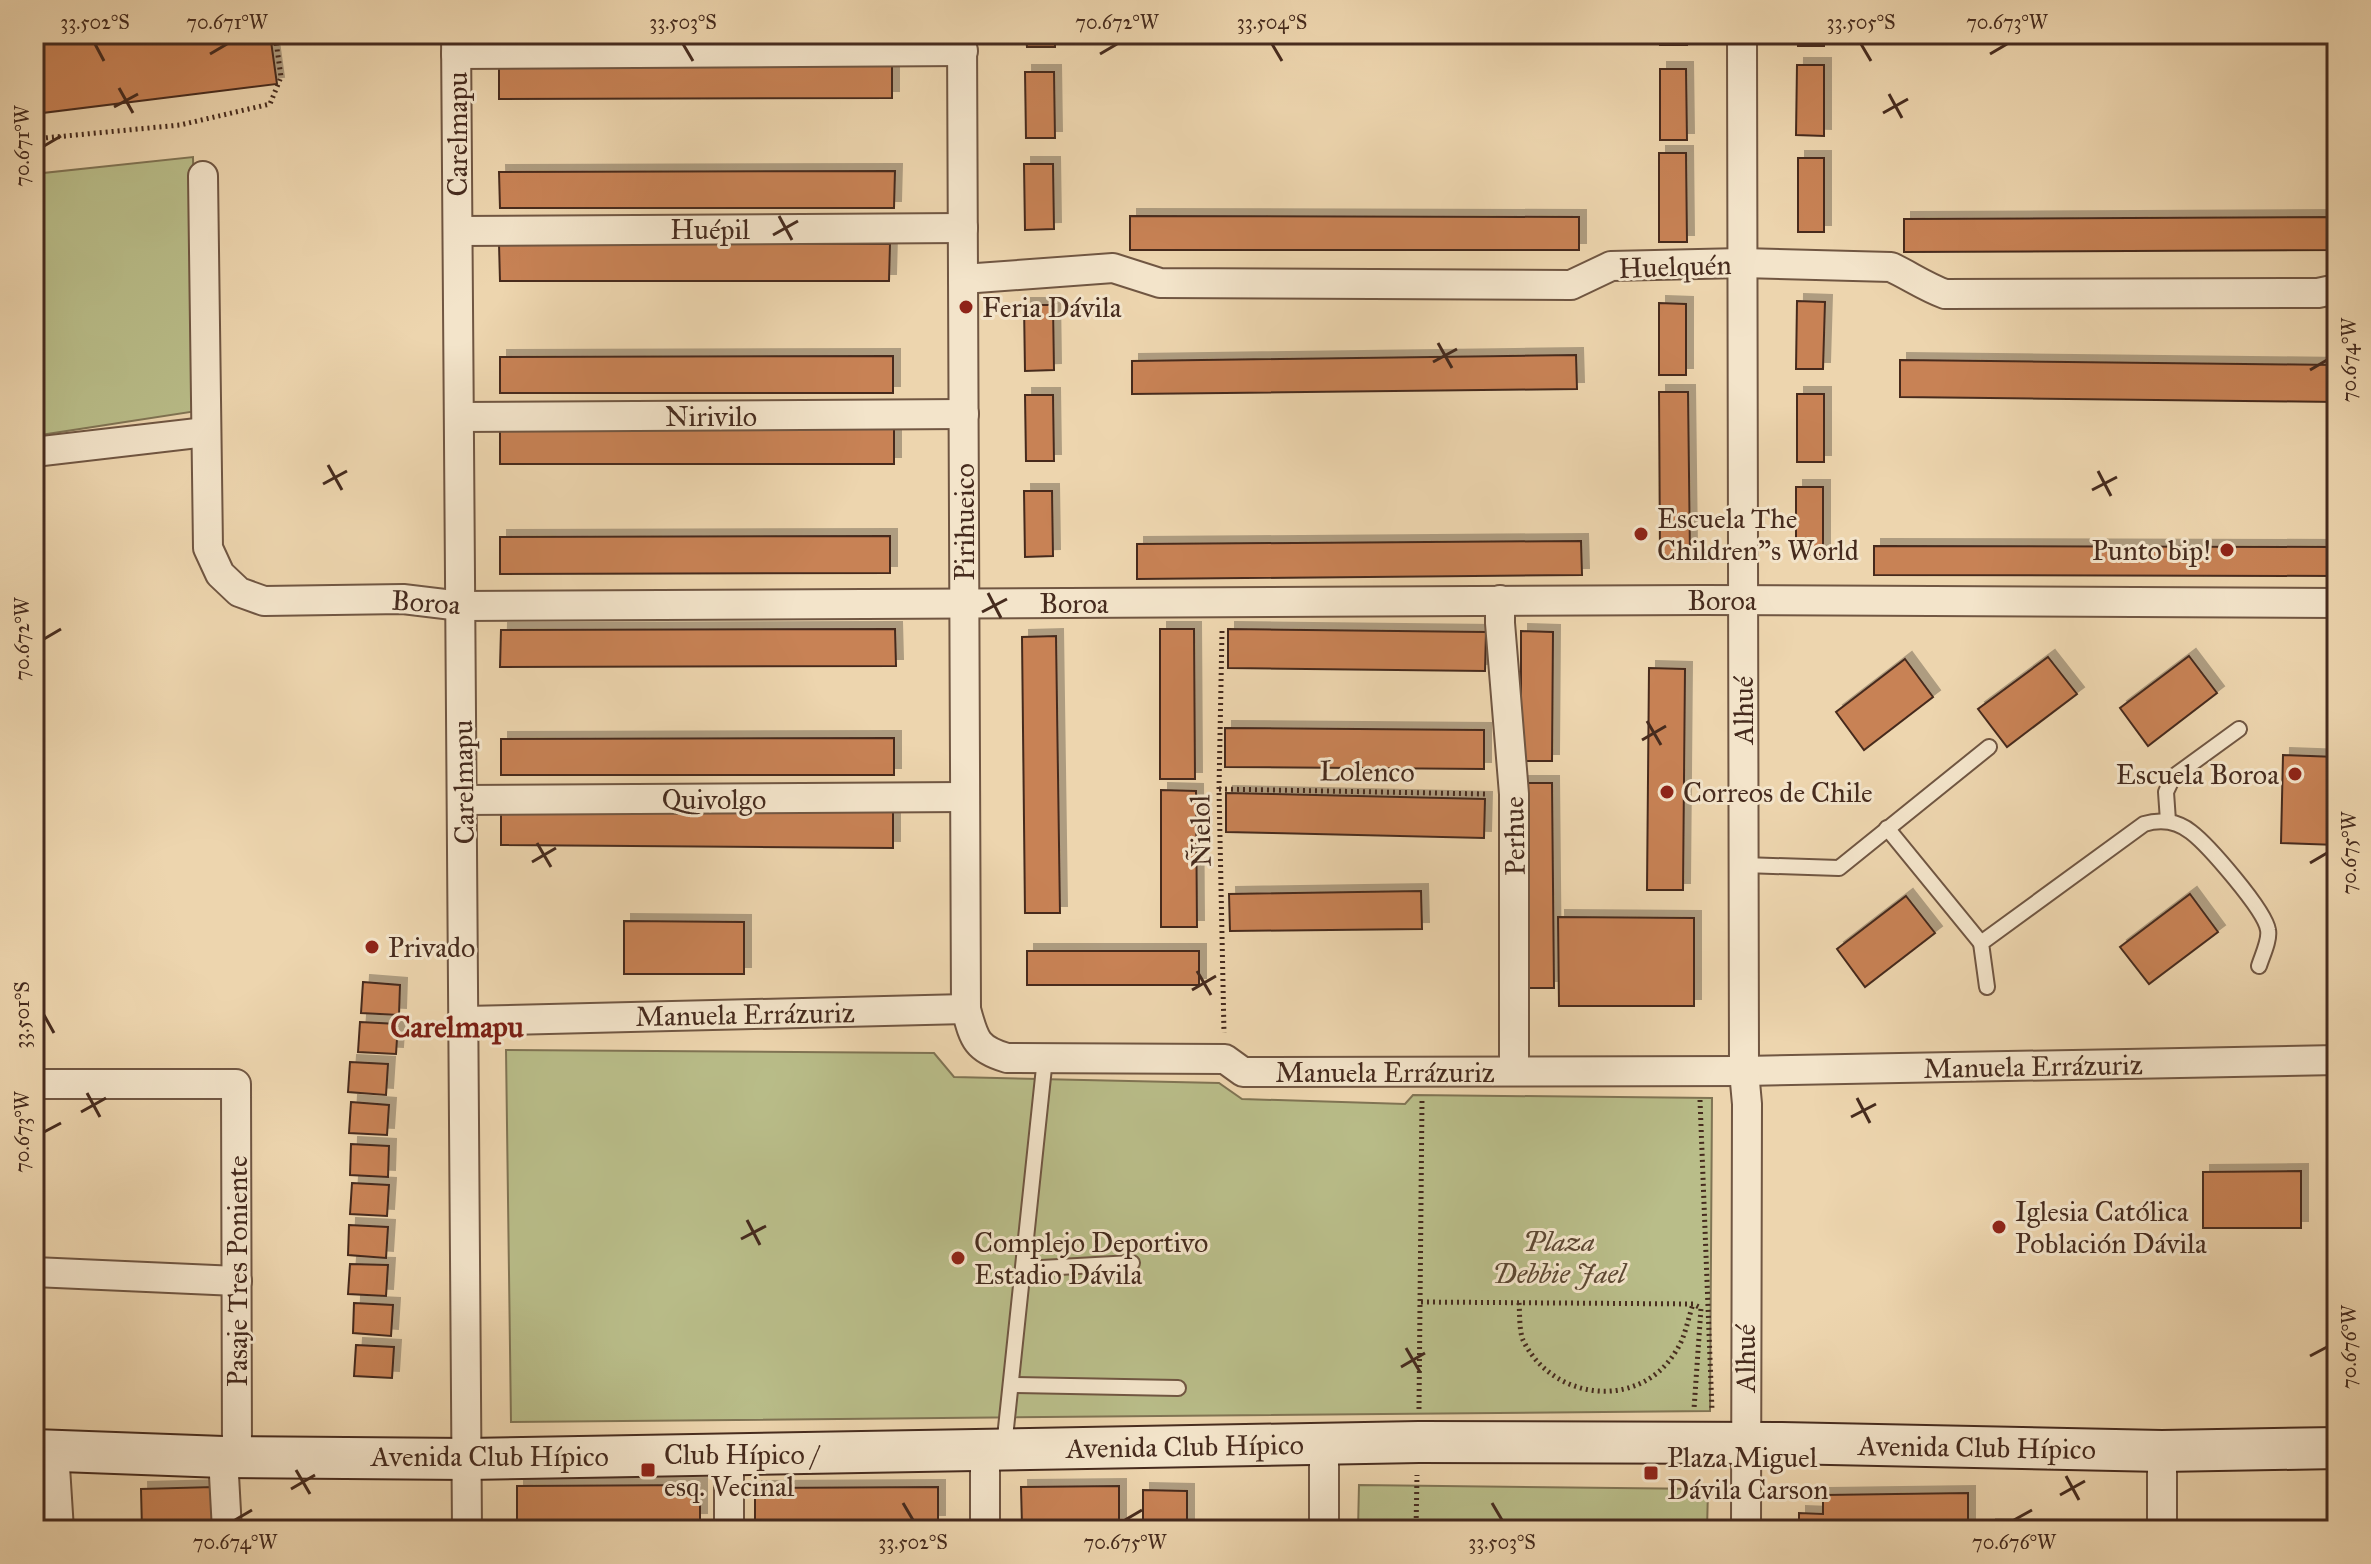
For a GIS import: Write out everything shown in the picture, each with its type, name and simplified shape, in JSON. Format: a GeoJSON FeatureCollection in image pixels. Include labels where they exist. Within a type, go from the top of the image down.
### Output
{"type":"FeatureCollection","features":[{"type":"Feature","properties":{"kind":"street","name":"Alhué"},"geometry":{"type":"LineString","coordinates":[[1742,34],[1746,1530]]}},
{"type":"Feature","properties":{"kind":"street"},"geometry":{"type":"LineString","coordinates":[[456,44],[962,43]]}},
{"type":"Feature","properties":{"kind":"street","name":"Pirihueico"},"geometry":{"type":"LineString","coordinates":[[962,43],[966,1009]]}},
{"type":"Feature","properties":{"kind":"street","name":"Carelmapu"},"geometry":{"type":"LineString","coordinates":[[456,44],[467,1530]]}},
{"type":"Feature","properties":{"kind":"street","name":"Boroa"},"geometry":{"type":"LineString","coordinates":[[203,176],[208,548],[220,574],[239,592],[264,601],[403,599],[461,606],[1500,600],[2337,603]]}},
{"type":"Feature","properties":{"kind":"street","name":"Huépil"},"geometry":{"type":"LineString","coordinates":[[458,231],[963,228]]}},
{"type":"Feature","properties":{"kind":"street","name":"Huelquén"},"geometry":{"type":"LineString","coordinates":[[963,279],[1113,268],[1160,283],[1571,285],[1611,266],[1742,263],[1891,267],[1945,294],[2318,293],[2337,287]]}},
{"type":"Feature","properties":{"kind":"street","name":"Nirivilo"},"geometry":{"type":"LineString","coordinates":[[459,417],[964,414]]}},
{"type":"Feature","properties":{"kind":"street"},"geometry":{"type":"LineString","coordinates":[[34,452],[206,432]]}},
{"type":"Feature","properties":{"kind":"street","name":"Perhue"},"geometry":{"type":"LineString","coordinates":[[1500,600],[1514,794],[1514,1071]]}},
{"type":"Feature","properties":{"kind":"street","name":"Quivolgo"},"geometry":{"type":"LineString","coordinates":[[463,800],[965,797]]}},
{"type":"Feature","properties":{"kind":"street","name":"Manuela Errázuriz"},"geometry":{"type":"LineString","coordinates":[[465,1021],[966,1009],[977,1042],[991,1053],[1007,1058],[1225,1059],[1243,1072],[1744,1071],[2337,1060]]}},
{"type":"Feature","properties":{"kind":"street","name":"Pasaje Tres Poniente"},"geometry":{"type":"LineString","coordinates":[[34,1084],[236,1084],[237,1281],[227,1530]]}},
{"type":"Feature","properties":{"kind":"street"},"geometry":{"type":"LineString","coordinates":[[34,1272],[237,1281]]}},
{"type":"Feature","properties":{"kind":"street","name":"Avenida Club Hípico"},"geometry":{"type":"LineString","coordinates":[[44,1451],[230,1457],[468,1459],[1419,1442],[1745,1443],[2162,1451],[2337,1448]]}},
{"type":"Feature","properties":{"kind":"street"},"geometry":{"type":"LineString","coordinates":[[1324,1443],[1324,1530]]}},
{"type":"Feature","properties":{"kind":"street"},"geometry":{"type":"LineString","coordinates":[[985,1530],[994,1449]]}},
{"type":"Feature","properties":{"kind":"street"},"geometry":{"type":"LineString","coordinates":[[44,1451],[59,1530]]}},
{"type":"Feature","properties":{"kind":"street"},"geometry":{"type":"LineString","coordinates":[[2162,1451],[2162,1530]]}},
{"type":"Feature","properties":{"kind":"street"},"geometry":{"type":"LineString","coordinates":[[729,1453],[729,1530]]}},
{"type":"Feature","properties":{"kind":"lane"},"geometry":{"type":"LineString","coordinates":[[2168,821],[2166,792],[2173,777],[2239,729]]}},
{"type":"Feature","properties":{"kind":"lane"},"geometry":{"type":"LineString","coordinates":[[1744,865],[1839,868],[1989,747]]}},
{"type":"Feature","properties":{"kind":"lane"},"geometry":{"type":"LineString","coordinates":[[1981,943],[2144,824],[2157,820],[2190,830],[2260,912],[2269,931],[2259,966]]}},
{"type":"Feature","properties":{"kind":"lane"},"geometry":{"type":"LineString","coordinates":[[1887,828],[1981,943],[1987,987]]}},
{"type":"Feature","properties":{"kind":"lane"},"geometry":{"type":"LineString","coordinates":[[994,1449],[1011,1385],[1045,1058]]}},
{"type":"Feature","properties":{"kind":"lane"},"geometry":{"type":"LineString","coordinates":[[1023,1269],[1132,1263]]}},
{"type":"Feature","properties":{"kind":"lane"},"geometry":{"type":"LineString","coordinates":[[1011,1385],[1178,1388]]}},
{"type":"Feature","properties":{"kind":"path"},"geometry":{"type":"LineString","coordinates":[[34,139],[180,125],[270,104],[281,77],[275,34]]}},
{"type":"Feature","properties":{"kind":"path","name":"Ñielol"},"geometry":{"type":"LineString","coordinates":[[1222,602],[1219,789],[1225,1059]]}},
{"type":"Feature","properties":{"kind":"path","name":"Lolenco"},"geometry":{"type":"LineString","coordinates":[[1219,789],[1514,794]]}},
{"type":"Feature","properties":{"kind":"path"},"geometry":{"type":"LineString","coordinates":[[1416,1530],[1422,1071]]}},
{"type":"Feature","properties":{"kind":"path"},"geometry":{"type":"LineString","coordinates":[[1699,1071],[1712,1422]]}},
{"type":"Feature","properties":{"kind":"path"},"geometry":{"type":"LineString","coordinates":[[1421,1302],[1693,1304],[1701,1308],[1693,1422]]}},
{"type":"Feature","properties":{"kind":"path"},"geometry":{"type":"LineString","coordinates":[[1519,1303],[1522,1338],[1539,1365],[1566,1383],[1587,1390],[1609,1392],[1630,1388],[1656,1374],[1676,1351],[1693,1304]]}},
{"type":"Feature","properties":{"kind":"green space"},"geometry":{"type":"Polygon","coordinates":[[[193,157],[197,411],[34,436],[34,174],[193,157]]]}},
{"type":"Feature","properties":{"kind":"green space","name":"Complejo Deportivo Estadio Dávila"},"geometry":{"type":"Polygon","coordinates":[[[506,1050],[934,1053],[954,1077],[1219,1083],[1242,1099],[1405,1104],[1413,1095],[1712,1098],[1710,1411],[511,1422],[506,1050]]]}},
{"type":"Feature","properties":{"kind":"green space"},"geometry":{"type":"Polygon","coordinates":[[[1359,1485],[1708,1489],[1707,1530],[1358,1530],[1359,1485]]]}},
{"type":"Feature","properties":{"kind":"building"},"geometry":{"type":"Polygon","coordinates":[[[34,34],[270,34],[277,84],[34,114],[34,34]]]}},
{"type":"Feature","properties":{"kind":"building"},"geometry":{"type":"Polygon","coordinates":[[[1026,34],[1055,34],[1055,47],[1027,47],[1026,34]]]}},
{"type":"Feature","properties":{"kind":"building"},"geometry":{"type":"Polygon","coordinates":[[[1129,34],[1580,34],[1580,40],[1129,41],[1129,34]]]}},
{"type":"Feature","properties":{"kind":"building"},"geometry":{"type":"Polygon","coordinates":[[[1660,34],[1687,34],[1687,45],[1660,45],[1660,34]]]}},
{"type":"Feature","properties":{"kind":"building"},"geometry":{"type":"Polygon","coordinates":[[[1798,34],[1824,34],[1824,46],[1798,46],[1798,34]]]}},
{"type":"Feature","properties":{"kind":"building"},"geometry":{"type":"Polygon","coordinates":[[[1896,34],[2337,34],[2337,39],[1896,41],[1896,34]]]}},
{"type":"Feature","properties":{"kind":"building"},"geometry":{"type":"Polygon","coordinates":[[[892,61],[892,98],[499,99],[499,62],[892,61]]]}},
{"type":"Feature","properties":{"kind":"building"},"geometry":{"type":"Polygon","coordinates":[[[1797,65],[1824,65],[1824,136],[1796,135],[1797,65]]]}},
{"type":"Feature","properties":{"kind":"building"},"geometry":{"type":"Polygon","coordinates":[[[1660,69],[1686,69],[1687,140],[1660,140],[1660,69]]]}},
{"type":"Feature","properties":{"kind":"building"},"geometry":{"type":"Polygon","coordinates":[[[1025,72],[1054,72],[1055,138],[1026,138],[1025,72]]]}},
{"type":"Feature","properties":{"kind":"building"},"geometry":{"type":"Polygon","coordinates":[[[1659,153],[1686,153],[1687,242],[1659,242],[1659,153]]]}},
{"type":"Feature","properties":{"kind":"building"},"geometry":{"type":"Polygon","coordinates":[[[1798,158],[1824,158],[1824,232],[1798,232],[1798,158]]]}},
{"type":"Feature","properties":{"kind":"building"},"geometry":{"type":"Polygon","coordinates":[[[1024,164],[1053,164],[1054,229],[1025,230],[1024,164]]]}},
{"type":"Feature","properties":{"kind":"building"},"geometry":{"type":"Polygon","coordinates":[[[895,171],[894,208],[500,208],[499,172],[895,171]]]}},
{"type":"Feature","properties":{"kind":"building"},"geometry":{"type":"Polygon","coordinates":[[[1130,216],[1579,217],[1579,250],[1130,250],[1130,216]]]}},
{"type":"Feature","properties":{"kind":"building"},"geometry":{"type":"Polygon","coordinates":[[[2337,217],[2337,250],[1904,252],[1904,219],[2337,217]]]}},
{"type":"Feature","properties":{"kind":"building"},"geometry":{"type":"Polygon","coordinates":[[[499,244],[890,244],[889,281],[500,281],[499,244]]]}},
{"type":"Feature","properties":{"kind":"building"},"geometry":{"type":"Polygon","coordinates":[[[1797,301],[1825,302],[1823,369],[1796,369],[1797,301]]]}},
{"type":"Feature","properties":{"kind":"building"},"geometry":{"type":"Polygon","coordinates":[[[1659,303],[1686,304],[1686,375],[1659,375],[1659,303]]]}},
{"type":"Feature","properties":{"kind":"building"},"geometry":{"type":"Polygon","coordinates":[[[1024,305],[1053,305],[1054,370],[1025,371],[1024,305]]]}},
{"type":"Feature","properties":{"kind":"building"},"geometry":{"type":"Polygon","coordinates":[[[1576,355],[1577,389],[1132,394],[1132,361],[1576,355]]]}},
{"type":"Feature","properties":{"kind":"building"},"geometry":{"type":"Polygon","coordinates":[[[893,356],[893,393],[500,393],[500,357],[893,356]]]}},
{"type":"Feature","properties":{"kind":"building"},"geometry":{"type":"Polygon","coordinates":[[[1900,360],[2337,365],[2337,402],[1900,397],[1900,360]]]}},
{"type":"Feature","properties":{"kind":"building"},"geometry":{"type":"Polygon","coordinates":[[[1659,392],[1688,392],[1690,556],[1660,556],[1659,392]]]}},
{"type":"Feature","properties":{"kind":"building"},"geometry":{"type":"Polygon","coordinates":[[[1797,394],[1824,394],[1824,462],[1797,462],[1797,394]]]}},
{"type":"Feature","properties":{"kind":"building"},"geometry":{"type":"Polygon","coordinates":[[[1025,395],[1053,395],[1054,461],[1026,461],[1025,395]]]}},
{"type":"Feature","properties":{"kind":"building"},"geometry":{"type":"Polygon","coordinates":[[[500,427],[894,427],[894,464],[500,464],[500,427]]]}},
{"type":"Feature","properties":{"kind":"building"},"geometry":{"type":"Polygon","coordinates":[[[1796,487],[1823,487],[1823,555],[1796,554],[1796,487]]]}},
{"type":"Feature","properties":{"kind":"building"},"geometry":{"type":"Polygon","coordinates":[[[1024,491],[1052,491],[1053,556],[1025,557],[1024,491]]]}},
{"type":"Feature","properties":{"kind":"building"},"geometry":{"type":"Polygon","coordinates":[[[890,536],[890,573],[500,574],[500,537],[890,536]]]}},
{"type":"Feature","properties":{"kind":"building"},"geometry":{"type":"Polygon","coordinates":[[[1581,541],[1582,575],[1137,579],[1137,544],[1581,541]]]}},
{"type":"Feature","properties":{"kind":"building"},"geometry":{"type":"Polygon","coordinates":[[[1874,546],[2337,547],[2337,576],[1874,575],[1874,546]]]}},
{"type":"Feature","properties":{"kind":"building"},"geometry":{"type":"Polygon","coordinates":[[[895,629],[896,666],[500,667],[501,630],[895,629]]]}},
{"type":"Feature","properties":{"kind":"building"},"geometry":{"type":"Polygon","coordinates":[[[1160,629],[1194,629],[1195,779],[1160,779],[1160,629]]]}},
{"type":"Feature","properties":{"kind":"building"},"geometry":{"type":"Polygon","coordinates":[[[1228,629],[1486,632],[1485,671],[1228,668],[1228,629]]]}},
{"type":"Feature","properties":{"kind":"building"},"geometry":{"type":"Polygon","coordinates":[[[1521,631],[1553,632],[1552,761],[1521,761],[1521,631]]]}},
{"type":"Feature","properties":{"kind":"building"},"geometry":{"type":"Polygon","coordinates":[[[1056,636],[1060,913],[1025,913],[1022,637],[1056,636]]]}},
{"type":"Feature","properties":{"kind":"building"},"geometry":{"type":"Polygon","coordinates":[[[2189,656],[2217,693],[2148,746],[2120,708],[2189,656]]]}},
{"type":"Feature","properties":{"kind":"building"},"geometry":{"type":"Polygon","coordinates":[[[2048,657],[2077,694],[2007,747],[1978,709],[2048,657]]]}},
{"type":"Feature","properties":{"kind":"building"},"geometry":{"type":"Polygon","coordinates":[[[1905,659],[1933,697],[1864,750],[1836,712],[1905,659]]]}},
{"type":"Feature","properties":{"kind":"building"},"geometry":{"type":"Polygon","coordinates":[[[1649,668],[1685,669],[1683,890],[1647,890],[1649,668]]]}},
{"type":"Feature","properties":{"kind":"building"},"geometry":{"type":"Polygon","coordinates":[[[1225,728],[1484,730],[1484,769],[1225,767],[1225,728]]]}},
{"type":"Feature","properties":{"kind":"building"},"geometry":{"type":"Polygon","coordinates":[[[894,738],[894,775],[501,775],[501,739],[894,738]]]}},
{"type":"Feature","properties":{"kind":"building"},"geometry":{"type":"Polygon","coordinates":[[[2283,755],[2337,757],[2337,845],[2281,843],[2283,755]]]}},
{"type":"Feature","properties":{"kind":"building"},"geometry":{"type":"Polygon","coordinates":[[[1519,783],[1552,783],[1554,988],[1521,988],[1519,783]]]}},
{"type":"Feature","properties":{"kind":"building"},"geometry":{"type":"Polygon","coordinates":[[[1161,790],[1196,791],[1197,927],[1161,927],[1161,790]]]}},
{"type":"Feature","properties":{"kind":"building"},"geometry":{"type":"Polygon","coordinates":[[[1226,793],[1485,799],[1484,838],[1226,832],[1226,793]]]}},
{"type":"Feature","properties":{"kind":"building"},"geometry":{"type":"Polygon","coordinates":[[[501,808],[893,810],[893,848],[501,845],[501,808]]]}},
{"type":"Feature","properties":{"kind":"building"},"geometry":{"type":"Polygon","coordinates":[[[1421,891],[1422,929],[1230,931],[1229,894],[1421,891]]]}},
{"type":"Feature","properties":{"kind":"building"},"geometry":{"type":"Polygon","coordinates":[[[2190,894],[2218,932],[2149,984],[2120,947],[2190,894]]]}},
{"type":"Feature","properties":{"kind":"building"},"geometry":{"type":"Polygon","coordinates":[[[1906,896],[1935,933],[1865,987],[1837,949],[1906,896]]]}},
{"type":"Feature","properties":{"kind":"building"},"geometry":{"type":"Polygon","coordinates":[[[1558,917],[1694,918],[1694,1006],[1559,1006],[1558,917]]]}},
{"type":"Feature","properties":{"kind":"building"},"geometry":{"type":"Polygon","coordinates":[[[624,921],[744,922],[744,974],[624,974],[624,921]]]}},
{"type":"Feature","properties":{"kind":"building"},"geometry":{"type":"Polygon","coordinates":[[[1027,951],[1199,951],[1199,985],[1027,985],[1027,951]]]}},
{"type":"Feature","properties":{"kind":"building"},"geometry":{"type":"Polygon","coordinates":[[[363,982],[400,985],[399,1015],[361,1013],[363,982]]]}},
{"type":"Feature","properties":{"kind":"building"},"geometry":{"type":"Polygon","coordinates":[[[360,1022],[398,1024],[396,1054],[358,1052],[360,1022]]]}},
{"type":"Feature","properties":{"kind":"building"},"geometry":{"type":"Polygon","coordinates":[[[350,1062],[388,1064],[386,1095],[348,1092],[350,1062]]]}},
{"type":"Feature","properties":{"kind":"building"},"geometry":{"type":"Polygon","coordinates":[[[351,1102],[389,1105],[387,1135],[349,1133],[351,1102]]]}},
{"type":"Feature","properties":{"kind":"building"},"geometry":{"type":"Polygon","coordinates":[[[351,1144],[389,1146],[388,1177],[350,1175],[351,1144]]]}},
{"type":"Feature","properties":{"kind":"building"},"geometry":{"type":"Polygon","coordinates":[[[2301,1171],[2301,1228],[2203,1228],[2203,1172],[2301,1171]]]}},
{"type":"Feature","properties":{"kind":"building"},"geometry":{"type":"Polygon","coordinates":[[[352,1183],[389,1185],[387,1216],[350,1214],[352,1183]]]}},
{"type":"Feature","properties":{"kind":"building"},"geometry":{"type":"Polygon","coordinates":[[[349,1225],[388,1227],[386,1258],[348,1255],[349,1225]]]}},
{"type":"Feature","properties":{"kind":"building"},"geometry":{"type":"Polygon","coordinates":[[[350,1264],[388,1265],[386,1296],[348,1294],[350,1264]]]}},
{"type":"Feature","properties":{"kind":"building"},"geometry":{"type":"Polygon","coordinates":[[[354,1303],[393,1305],[391,1336],[353,1333],[354,1303]]]}},
{"type":"Feature","properties":{"kind":"building"},"geometry":{"type":"Polygon","coordinates":[[[356,1345],[394,1347],[392,1378],[354,1376],[356,1345]]]}},
{"type":"Feature","properties":{"kind":"building"},"geometry":{"type":"Polygon","coordinates":[[[700,1485],[700,1520],[517,1522],[517,1486],[700,1485]]]}},
{"type":"Feature","properties":{"kind":"building"},"geometry":{"type":"Polygon","coordinates":[[[1119,1486],[1119,1524],[1022,1526],[1021,1487],[1119,1486]]]}},
{"type":"Feature","properties":{"kind":"building"},"geometry":{"type":"Polygon","coordinates":[[[213,1487],[214,1530],[142,1530],[141,1489],[213,1487]]]}},
{"type":"Feature","properties":{"kind":"building"},"geometry":{"type":"Polygon","coordinates":[[[938,1487],[938,1522],[755,1524],[755,1488],[938,1487]]]}},
{"type":"Feature","properties":{"kind":"building"},"geometry":{"type":"Polygon","coordinates":[[[1143,1490],[1187,1491],[1187,1530],[1143,1530],[1143,1490]]]}},
{"type":"Feature","properties":{"kind":"building"},"geometry":{"type":"Polygon","coordinates":[[[1968,1493],[1968,1530],[1799,1530],[1799,1513],[1823,1514],[1823,1495],[1968,1493]]]}},
{"type":"Feature","properties":{"kind":"building"},"geometry":{"type":"Polygon","coordinates":[[[1989,1526],[2118,1527],[2118,1530],[1989,1530],[1989,1526]]]}},
{"type":"Feature","properties":{"kind":"place","name":"Feria Dávila"},"geometry":{"type":"Point","coordinates":[966,307]}},
{"type":"Feature","properties":{"kind":"place","name":"Escuela The Children\"s World"},"geometry":{"type":"Point","coordinates":[1641,534]}},
{"type":"Feature","properties":{"kind":"place","name":"Punto bip!"},"geometry":{"type":"Point","coordinates":[2227,550]}},
{"type":"Feature","properties":{"kind":"place","name":"Escuela Boroa"},"geometry":{"type":"Point","coordinates":[2295,774]}},
{"type":"Feature","properties":{"kind":"place","name":"Correos de Chile"},"geometry":{"type":"Point","coordinates":[1667,792]}},
{"type":"Feature","properties":{"kind":"place","name":"Privado"},"geometry":{"type":"Point","coordinates":[372,947]}},
{"type":"Feature","properties":{"kind":"place","name":"Iglesia Católica Población Dávila"},"geometry":{"type":"Point","coordinates":[1999,1227]}},
{"type":"Feature","properties":{"kind":"place","name":"Complejo Deportivo Estadio Dávila"},"geometry":{"type":"Point","coordinates":[958,1258]}},
{"type":"Feature","properties":{"kind":"place","name":"Club Hípico / esq. Vecinal"},"geometry":{"type":"Point","coordinates":[648,1470]}},
{"type":"Feature","properties":{"kind":"place","name":"Plaza Miguel Dávila Carson"},"geometry":{"type":"Point","coordinates":[1651,1473]}},
{"type":"Feature","properties":{"kind":"district","name":"Carelmapu"},"geometry":{"type":"Point","coordinates":[457,1027]}},
{"type":"Feature","properties":{"kind":"park label","name":"Plaza Debbie Jael"},"geometry":{"type":"Point","coordinates":[1559,1257]}}]}
